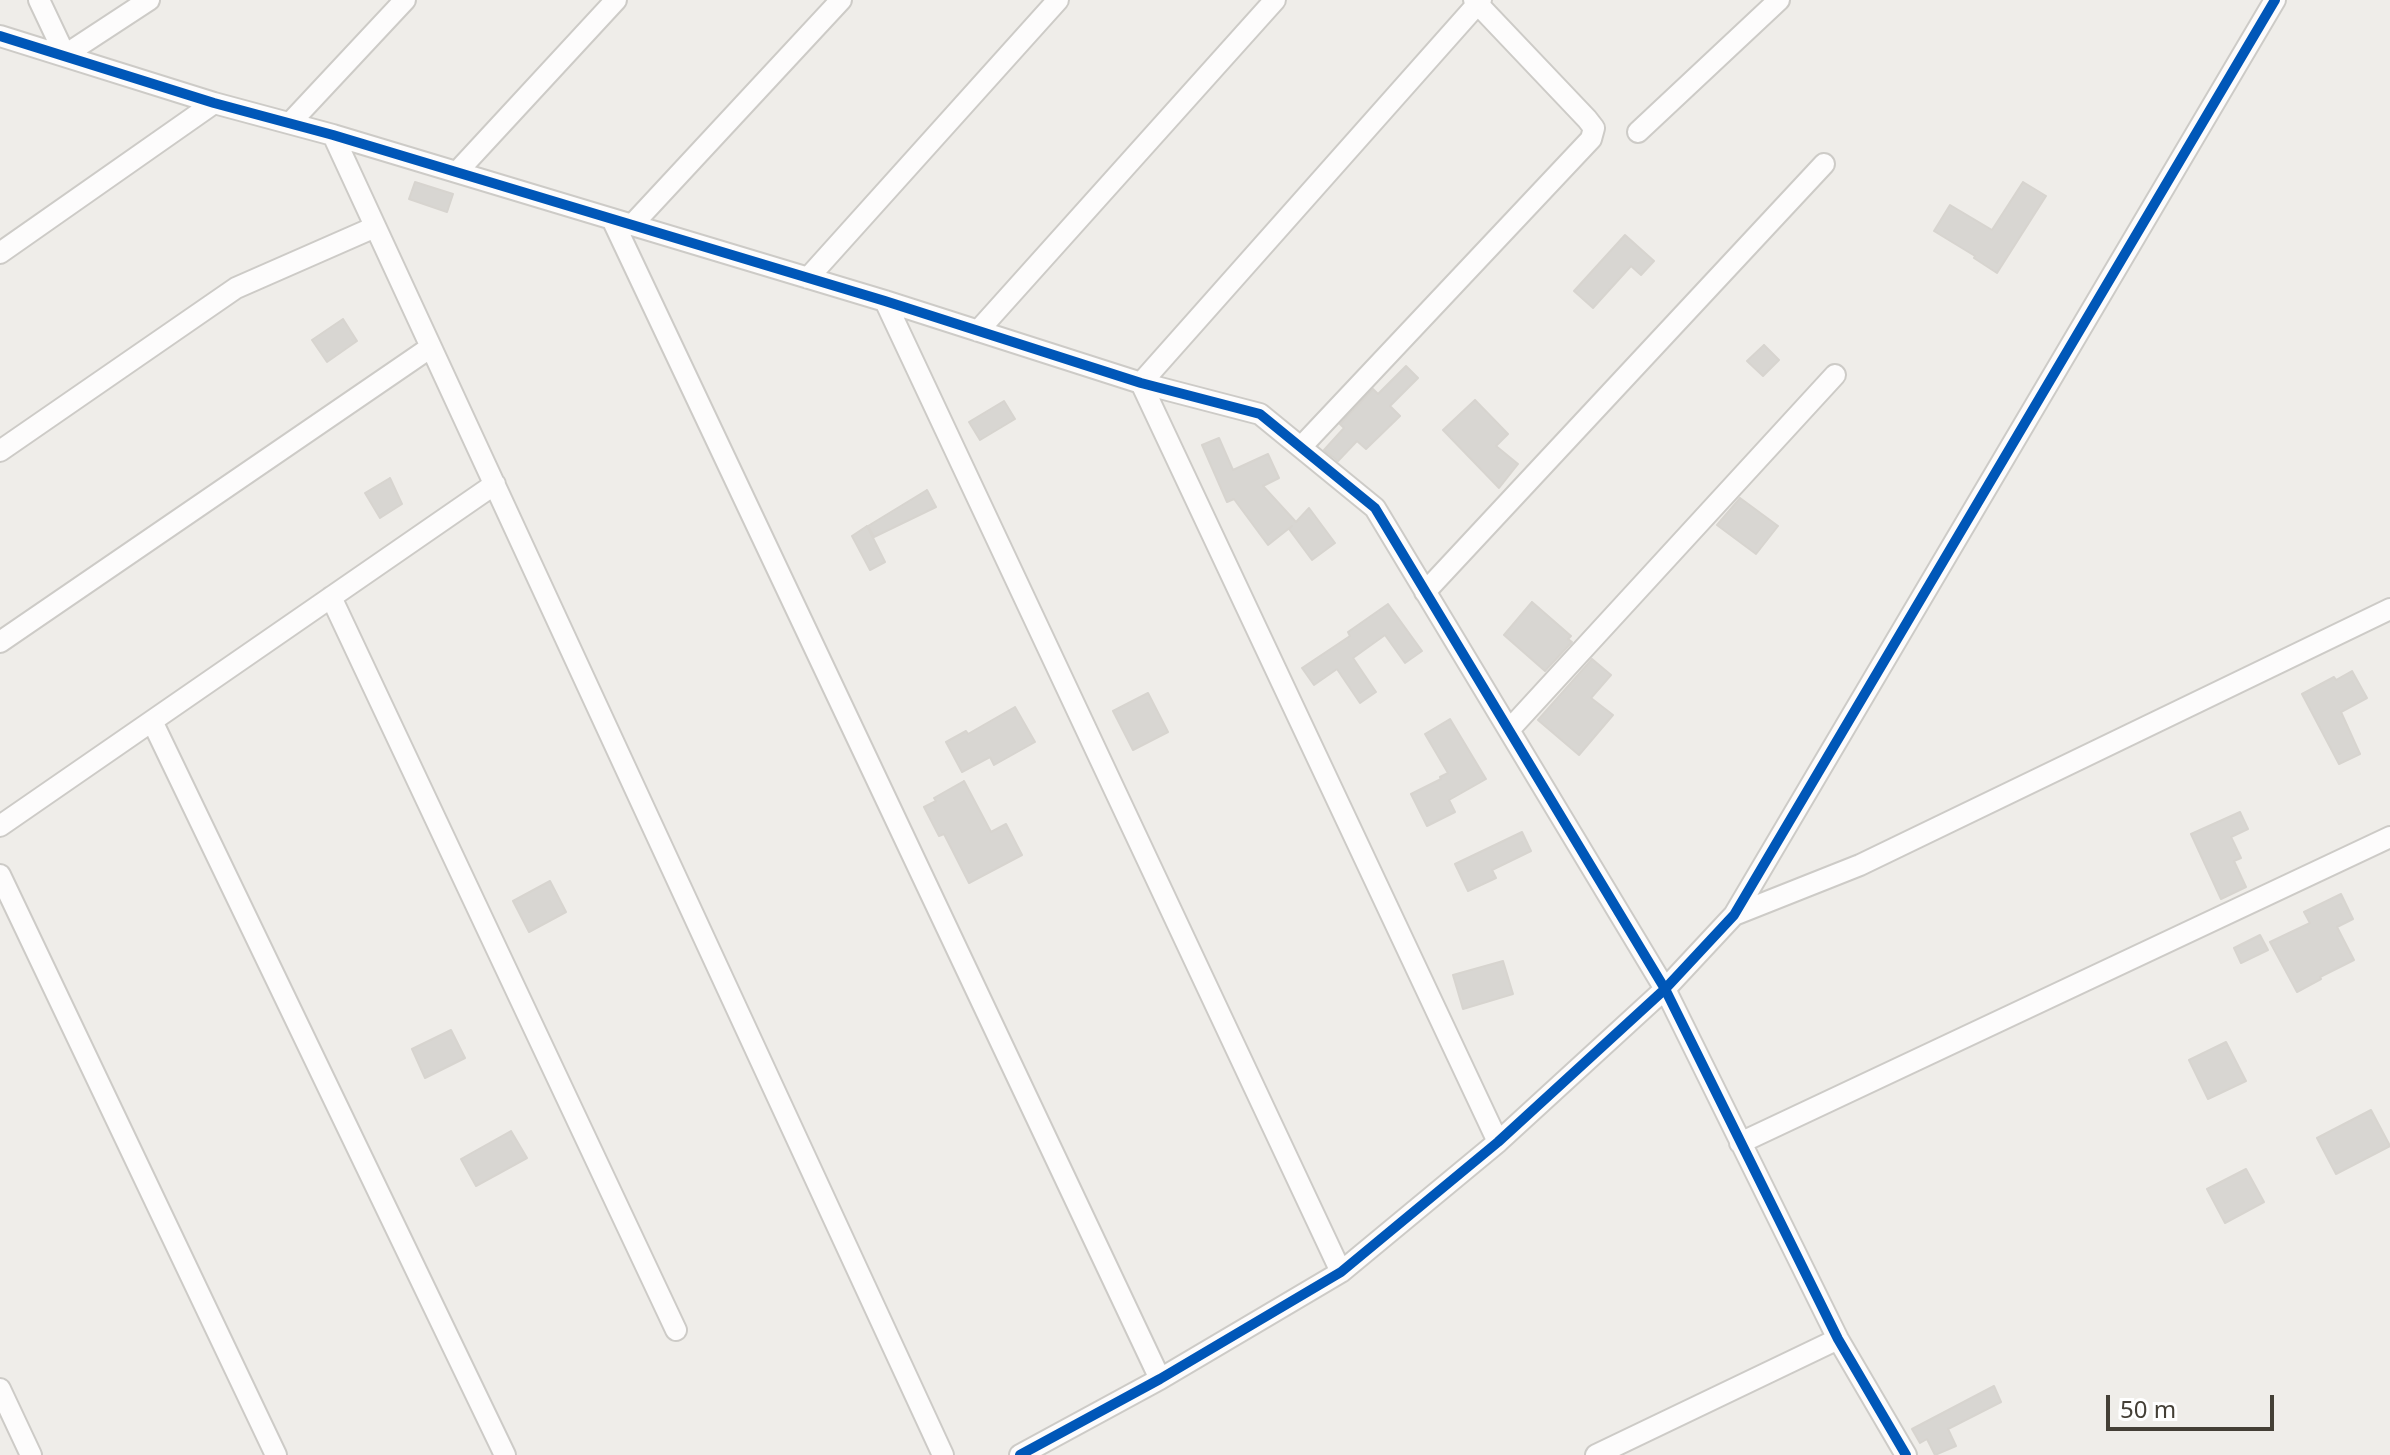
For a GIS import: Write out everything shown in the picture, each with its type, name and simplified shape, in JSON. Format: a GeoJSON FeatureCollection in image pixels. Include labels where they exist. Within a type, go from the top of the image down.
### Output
{"type":"FeatureCollection","features":[{"type":"Feature","properties":{"kind":"street"},"geometry":{"type":"LineString","coordinates":[[39,0],[65,55]]}},
{"type":"Feature","properties":{"kind":"street"},"geometry":{"type":"LineString","coordinates":[[65,55],[149,0]]}},
{"type":"Feature","properties":{"kind":"street"},"geometry":{"type":"LineString","coordinates":[[290,123],[405,0]]}},
{"type":"Feature","properties":{"kind":"street"},"geometry":{"type":"LineString","coordinates":[[457,172],[616,0]]}},
{"type":"Feature","properties":{"kind":"street"},"geometry":{"type":"LineString","coordinates":[[622,222],[841,0]]}},
{"type":"Feature","properties":{"kind":"street"},"geometry":{"type":"LineString","coordinates":[[808,278],[1058,0]]}},
{"type":"Feature","properties":{"kind":"street"},"geometry":{"type":"LineString","coordinates":[[978,331],[1275,0]]}},
{"type":"Feature","properties":{"kind":"street"},"geometry":{"type":"LineString","coordinates":[[1638,132],[1779,0]]}},
{"type":"Feature","properties":{"kind":"street"},"geometry":{"type":"LineString","coordinates":[[1020,1455],[1160,1379],[1341,1272],[1498,1142],[1665,989],[1734,915],[2275,0]]}},
{"type":"Feature","properties":{"kind":"street"},"geometry":{"type":"LineString","coordinates":[[1141,383],[1478,1],[1587,119],[1594,128],[1591,139],[1301,447]]}},
{"type":"Feature","properties":{"kind":"street"},"geometry":{"type":"LineString","coordinates":[[0,36],[214,103],[333,135],[885,301],[1141,383],[1260,414],[1375,508],[1665,989],[1838,1339],[1906,1455]]}},
{"type":"Feature","properties":{"kind":"street"},"geometry":{"type":"LineString","coordinates":[[0,253],[214,103]]}},
{"type":"Feature","properties":{"kind":"street"},"geometry":{"type":"LineString","coordinates":[[333,135],[943,1455]]}},
{"type":"Feature","properties":{"kind":"street"},"geometry":{"type":"LineString","coordinates":[[1425,592],[1824,164]]}},
{"type":"Feature","properties":{"kind":"street"},"geometry":{"type":"LineString","coordinates":[[622,222],[1160,1379]]}},
{"type":"Feature","properties":{"kind":"street"},"geometry":{"type":"LineString","coordinates":[[0,451],[236,288],[375,227]]}},
{"type":"Feature","properties":{"kind":"street"},"geometry":{"type":"LineString","coordinates":[[885,301],[1341,1272]]}},
{"type":"Feature","properties":{"kind":"street"},"geometry":{"type":"LineString","coordinates":[[0,642],[431,347]]}},
{"type":"Feature","properties":{"kind":"street"},"geometry":{"type":"LineString","coordinates":[[1509,730],[1835,375]]}},
{"type":"Feature","properties":{"kind":"street"},"geometry":{"type":"LineString","coordinates":[[1141,383],[1498,1142]]}},
{"type":"Feature","properties":{"kind":"street"},"geometry":{"type":"LineString","coordinates":[[0,826],[495,484]]}},
{"type":"Feature","properties":{"kind":"street"},"geometry":{"type":"LineString","coordinates":[[331,597],[676,1330]]}},
{"type":"Feature","properties":{"kind":"street"},"geometry":{"type":"LineString","coordinates":[[1734,915],[1860,865],[2390,609]]}},
{"type":"Feature","properties":{"kind":"street"},"geometry":{"type":"LineString","coordinates":[[152,721],[505,1455]]}},
{"type":"Feature","properties":{"kind":"street"},"geometry":{"type":"LineString","coordinates":[[1740,1143],[2390,837]]}},
{"type":"Feature","properties":{"kind":"street"},"geometry":{"type":"LineString","coordinates":[[0,875],[276,1455]]}},
{"type":"Feature","properties":{"kind":"street"},"geometry":{"type":"LineString","coordinates":[[1596,1455],[1838,1339]]}},
{"type":"Feature","properties":{"kind":"street"},"geometry":{"type":"LineString","coordinates":[[0,1389],[31,1455]]}},
{"type":"Feature","properties":{"kind":"building"},"geometry":{"type":"Polygon","coordinates":[[[415,182],[453,194],[447,212],[409,199],[415,182]]]}},
{"type":"Feature","properties":{"kind":"building"},"geometry":{"type":"Polygon","coordinates":[[[2023,182],[2046,196],[1997,273],[1934,231],[1950,205],[1992,230],[2023,182]]]}},
{"type":"Feature","properties":{"kind":"building"},"geometry":{"type":"Polygon","coordinates":[[[1625,235],[1654,261],[1641,275],[1631,266],[1593,308],[1574,291],[1625,235]]]}},
{"type":"Feature","properties":{"kind":"building"},"geometry":{"type":"Polygon","coordinates":[[[343,319],[357,341],[327,362],[312,340],[343,319]]]}},
{"type":"Feature","properties":{"kind":"building"},"geometry":{"type":"Polygon","coordinates":[[[1764,345],[1779,360],[1763,376],[1747,361],[1764,345]]]}},
{"type":"Feature","properties":{"kind":"building"},"geometry":{"type":"Polygon","coordinates":[[[1406,366],[1418,378],[1390,406],[1400,416],[1366,449],[1357,441],[1338,461],[1324,450],[1344,428],[1340,424],[1373,389],[1378,394],[1406,366]]]}},
{"type":"Feature","properties":{"kind":"building"},"geometry":{"type":"Polygon","coordinates":[[[1475,400],[1508,434],[1496,446],[1518,464],[1499,488],[1443,430],[1475,400]]]}},
{"type":"Feature","properties":{"kind":"building"},"geometry":{"type":"Polygon","coordinates":[[[1004,401],[1015,419],[980,440],[969,422],[1004,401]]]}},
{"type":"Feature","properties":{"kind":"building"},"geometry":{"type":"Polygon","coordinates":[[[1219,438],[1233,470],[1268,454],[1279,478],[1263,486],[1296,522],[1309,508],[1335,543],[1312,560],[1289,529],[1292,526],[1268,545],[1234,499],[1227,502],[1202,445],[1219,438]]]}},
{"type":"Feature","properties":{"kind":"building"},"geometry":{"type":"Polygon","coordinates":[[[390,478],[402,504],[380,518],[365,493],[390,478]]]}},
{"type":"Feature","properties":{"kind":"building"},"geometry":{"type":"Polygon","coordinates":[[[927,490],[936,507],[874,537],[868,526],[927,490]]]}},
{"type":"Feature","properties":{"kind":"building"},"geometry":{"type":"Polygon","coordinates":[[[1740,498],[1778,526],[1756,554],[1717,525],[1740,498]]]}},
{"type":"Feature","properties":{"kind":"building"},"geometry":{"type":"Polygon","coordinates":[[[867,526],[885,562],[870,570],[852,536],[867,526]]]}},
{"type":"Feature","properties":{"kind":"building"},"geometry":{"type":"Polygon","coordinates":[[[1532,602],[1571,636],[1568,639],[1572,642],[1545,671],[1504,635],[1532,602]]]}},
{"type":"Feature","properties":{"kind":"building"},"geometry":{"type":"Polygon","coordinates":[[[1388,604],[1422,651],[1405,663],[1385,635],[1353,658],[1376,692],[1360,703],[1337,669],[1314,685],[1302,668],[1350,636],[1348,632],[1388,604]]]}},
{"type":"Feature","properties":{"kind":"building"},"geometry":{"type":"Polygon","coordinates":[[[1592,659],[1611,675],[1591,698],[1613,715],[1579,755],[1538,720],[1592,659]]]}},
{"type":"Feature","properties":{"kind":"building"},"geometry":{"type":"Polygon","coordinates":[[[2352,671],[2367,698],[2341,712],[2360,754],[2339,764],[2302,694],[2352,671]]]}},
{"type":"Feature","properties":{"kind":"building"},"geometry":{"type":"Polygon","coordinates":[[[1148,693],[1168,732],[1133,750],[1113,711],[1148,693]]]}},
{"type":"Feature","properties":{"kind":"building"},"geometry":{"type":"Polygon","coordinates":[[[1015,707],[1035,742],[994,765],[990,757],[962,772],[946,742],[966,731],[968,734],[1015,707]]]}},
{"type":"Feature","properties":{"kind":"building"},"geometry":{"type":"Polygon","coordinates":[[[1450,719],[1486,779],[1449,800],[1455,812],[1427,826],[1411,794],[1448,773],[1425,734],[1450,719]]]}},
{"type":"Feature","properties":{"kind":"building"},"geometry":{"type":"Polygon","coordinates":[[[964,781],[991,832],[1006,824],[1022,855],[969,883],[944,834],[939,836],[924,807],[964,781]]]}},
{"type":"Feature","properties":{"kind":"building"},"geometry":{"type":"Polygon","coordinates":[[[2240,812],[2248,829],[2231,837],[2241,858],[2234,861],[2246,887],[2221,899],[2191,834],[2240,812]]]}},
{"type":"Feature","properties":{"kind":"building"},"geometry":{"type":"Polygon","coordinates":[[[1522,832],[1531,851],[1492,870],[1496,878],[1468,891],[1455,864],[1522,832]]]}},
{"type":"Feature","properties":{"kind":"building"},"geometry":{"type":"Polygon","coordinates":[[[550,881],[566,912],[529,932],[513,901],[550,881]]]}},
{"type":"Feature","properties":{"kind":"building"},"geometry":{"type":"Polygon","coordinates":[[[2341,894],[2353,919],[2337,927],[2354,960],[2297,992],[2270,942],[2310,923],[2304,912],[2341,894]]]}},
{"type":"Feature","properties":{"kind":"building"},"geometry":{"type":"Polygon","coordinates":[[[2260,935],[2268,950],[2241,963],[2234,948],[2260,935]]]}},
{"type":"Feature","properties":{"kind":"building"},"geometry":{"type":"Polygon","coordinates":[[[1503,961],[1513,994],[1463,1009],[1453,975],[1503,961]]]}},
{"type":"Feature","properties":{"kind":"building"},"geometry":{"type":"Polygon","coordinates":[[[451,1030],[465,1058],[425,1078],[412,1049],[451,1030]]]}},
{"type":"Feature","properties":{"kind":"building"},"geometry":{"type":"Polygon","coordinates":[[[2226,1042],[2246,1081],[2208,1099],[2189,1060],[2226,1042]]]}},
{"type":"Feature","properties":{"kind":"building"},"geometry":{"type":"Polygon","coordinates":[[[2371,1110],[2390,1146],[2336,1174],[2317,1138],[2371,1110]]]}},
{"type":"Feature","properties":{"kind":"building"},"geometry":{"type":"Polygon","coordinates":[[[511,1131],[527,1158],[476,1186],[461,1159],[511,1131]]]}},
{"type":"Feature","properties":{"kind":"building"},"geometry":{"type":"Polygon","coordinates":[[[2246,1169],[2264,1202],[2225,1223],[2207,1189],[2246,1169]]]}},
{"type":"Feature","properties":{"kind":"building"},"geometry":{"type":"Polygon","coordinates":[[[1994,1386],[2001,1402],[1948,1429],[1956,1446],[1935,1455],[1927,1439],[1920,1443],[1912,1429],[1994,1386]]]}},
{"type":"Feature","properties":{"kind":"cycle path"},"geometry":{"type":"LineString","coordinates":[[1020,1455],[1160,1379],[1341,1272],[1498,1142],[1665,989],[1734,915],[2275,0]]}},
{"type":"Feature","properties":{"kind":"cycle path"},"geometry":{"type":"LineString","coordinates":[[0,36],[214,103],[333,135],[885,301],[1141,383],[1260,414],[1375,508],[1665,989],[1838,1339],[1906,1455]]}}]}
